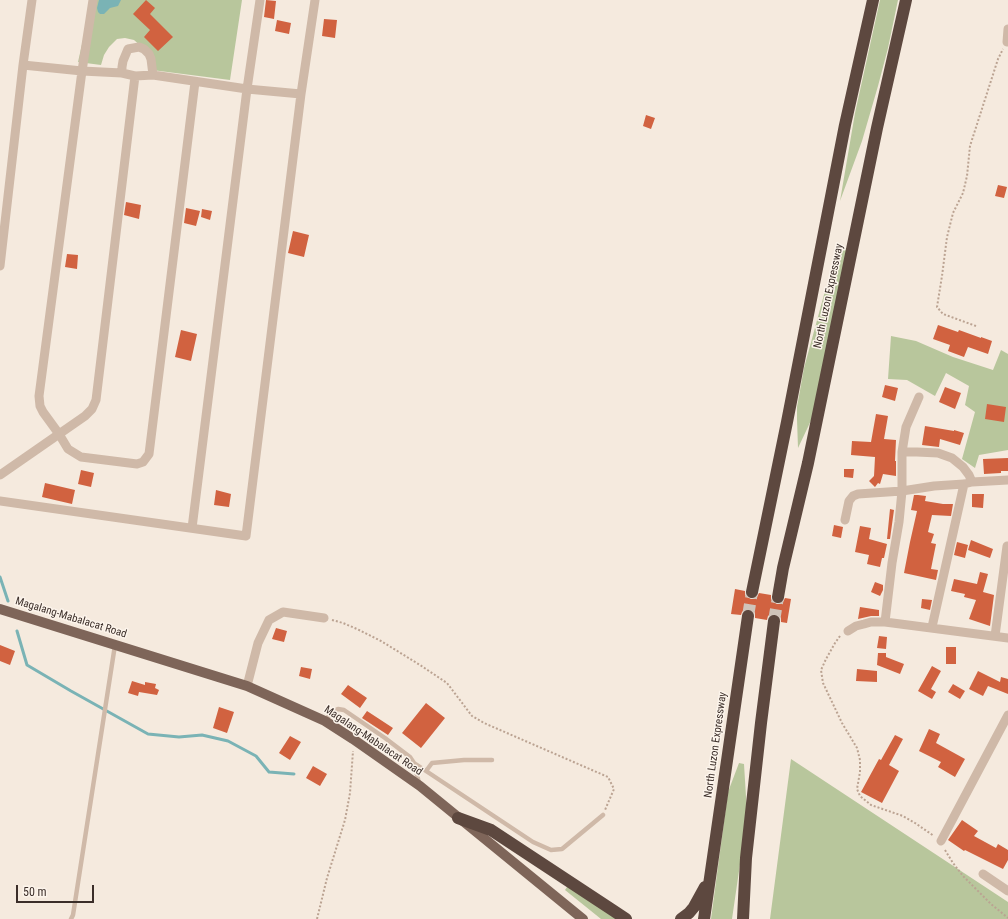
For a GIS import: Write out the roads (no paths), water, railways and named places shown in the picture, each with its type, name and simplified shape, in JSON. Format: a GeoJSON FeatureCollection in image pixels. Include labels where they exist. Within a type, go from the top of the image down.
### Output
{"type":"FeatureCollection","features":[{"type":"Feature","properties":{"kind":"highway","name":"North Luzon Expressway"},"geometry":{"type":"LineString","coordinates":[[752,592],[845,125],[873,0]]}},
{"type":"Feature","properties":{"kind":"highway","name":"North Luzon Expressway"},"geometry":{"type":"LineString","coordinates":[[778,597],[783,568],[808,463],[877,128],[906,0]]}},
{"type":"Feature","properties":{"kind":"highway","name":"North Luzon Expressway"},"geometry":{"type":"LineString","coordinates":[[704,919],[748,616]]}},
{"type":"Feature","properties":{"kind":"highway"},"geometry":{"type":"LineString","coordinates":[[743,919],[746,858],[774,621]]}},
{"type":"Feature","properties":{"kind":"highway"},"geometry":{"type":"LineString","coordinates":[[458,818],[491,830],[626,919]]}},
{"type":"Feature","properties":{"kind":"highway"},"geometry":{"type":"LineString","coordinates":[[735,919],[746,858]]}},
{"type":"Feature","properties":{"kind":"highway"},"geometry":{"type":"LineString","coordinates":[[681,919],[694,907],[710,877]]}},
{"type":"Feature","properties":{"kind":"main road","name":"Magalang-Mabalacat Road"},"geometry":{"type":"LineString","coordinates":[[0,609],[247,686],[325,721],[420,786],[583,919]]}},
{"type":"Feature","properties":{"kind":"street"},"geometry":{"type":"LineString","coordinates":[[0,266],[32,0]]}},
{"type":"Feature","properties":{"kind":"street"},"geometry":{"type":"LineString","coordinates":[[93,0],[82,71],[39,396],[40,406],[43,412],[68,449],[81,457],[137,464],[143,462],[149,454],[195,82]]}},
{"type":"Feature","properties":{"kind":"street"},"geometry":{"type":"LineString","coordinates":[[192,528],[247,88],[260,0]]}},
{"type":"Feature","properties":{"kind":"street"},"geometry":{"type":"LineString","coordinates":[[0,501],[246,536],[301,94],[315,0]]}},
{"type":"Feature","properties":{"kind":"street"},"geometry":{"type":"LineString","coordinates":[[1008,30],[1008,42]]}},
{"type":"Feature","properties":{"kind":"street"},"geometry":{"type":"LineString","coordinates":[[122,73],[123,61],[128,50],[139,48],[144,49],[149,54],[153,75]]}},
{"type":"Feature","properties":{"kind":"street"},"geometry":{"type":"LineString","coordinates":[[23,65],[82,71],[122,73],[134,76],[153,75],[195,82],[301,94]]}},
{"type":"Feature","properties":{"kind":"street"},"geometry":{"type":"LineString","coordinates":[[0,475],[85,416],[92,409],[96,400],[134,76]]}},
{"type":"Feature","properties":{"kind":"street"},"geometry":{"type":"LineString","coordinates":[[885,622],[892,563],[899,522],[902,491],[902,452],[906,427],[919,397]]}},
{"type":"Feature","properties":{"kind":"street"},"geometry":{"type":"LineString","coordinates":[[902,452],[938,453],[952,458],[963,467],[969,475],[932,628]]}},
{"type":"Feature","properties":{"kind":"street"},"geometry":{"type":"LineString","coordinates":[[845,520],[849,501],[853,496],[858,494],[1008,480]]}},
{"type":"Feature","properties":{"kind":"street"},"geometry":{"type":"LineString","coordinates":[[995,636],[1007,546]]}},
{"type":"Feature","properties":{"kind":"street"},"geometry":{"type":"LineString","coordinates":[[247,686],[258,643],[269,620],[283,612],[324,618]]}},
{"type":"Feature","properties":{"kind":"street"},"geometry":{"type":"LineString","coordinates":[[848,631],[856,626],[871,622],[885,622],[1008,638]]}},
{"type":"Feature","properties":{"kind":"street"},"geometry":{"type":"LineString","coordinates":[[941,841],[1008,715]]}},
{"type":"Feature","properties":{"kind":"street"},"geometry":{"type":"LineString","coordinates":[[983,874],[1008,891]]}},
{"type":"Feature","properties":{"kind":"lane"},"geometry":{"type":"LineString","coordinates":[[71,919],[73,915],[115,645]]}},
{"type":"Feature","properties":{"kind":"lane"},"geometry":{"type":"LineString","coordinates":[[325,721],[332,712],[338,709],[344,710],[405,752],[414,763],[420,786]]}},
{"type":"Feature","properties":{"kind":"lane"},"geometry":{"type":"LineString","coordinates":[[426,771],[432,763],[464,760],[492,760]]}},
{"type":"Feature","properties":{"kind":"lane"},"geometry":{"type":"LineString","coordinates":[[414,763],[533,842],[551,850],[562,849],[603,814]]}},
{"type":"Feature","properties":{"kind":"water"},"geometry":{"type":"Polygon","coordinates":[[[99,0],[121,0],[118,6],[110,8],[104,14],[100,14],[97,8],[99,0]]]}},
{"type":"Feature","properties":{"kind":"waterway"},"geometry":{"type":"LineString","coordinates":[[0,577],[8,601]]}},
{"type":"Feature","properties":{"kind":"waterway"},"geometry":{"type":"LineString","coordinates":[[17,631],[27,665],[148,734],[179,737],[202,735],[228,741],[256,756],[269,772],[294,774]]}},
{"type":"Feature","properties":{"kind":"tunnel"},"geometry":{"type":"LineString","coordinates":[[748,616],[752,592]]}},
{"type":"Feature","properties":{"kind":"tunnel"},"geometry":{"type":"LineString","coordinates":[[774,621],[778,597]]}}]}
